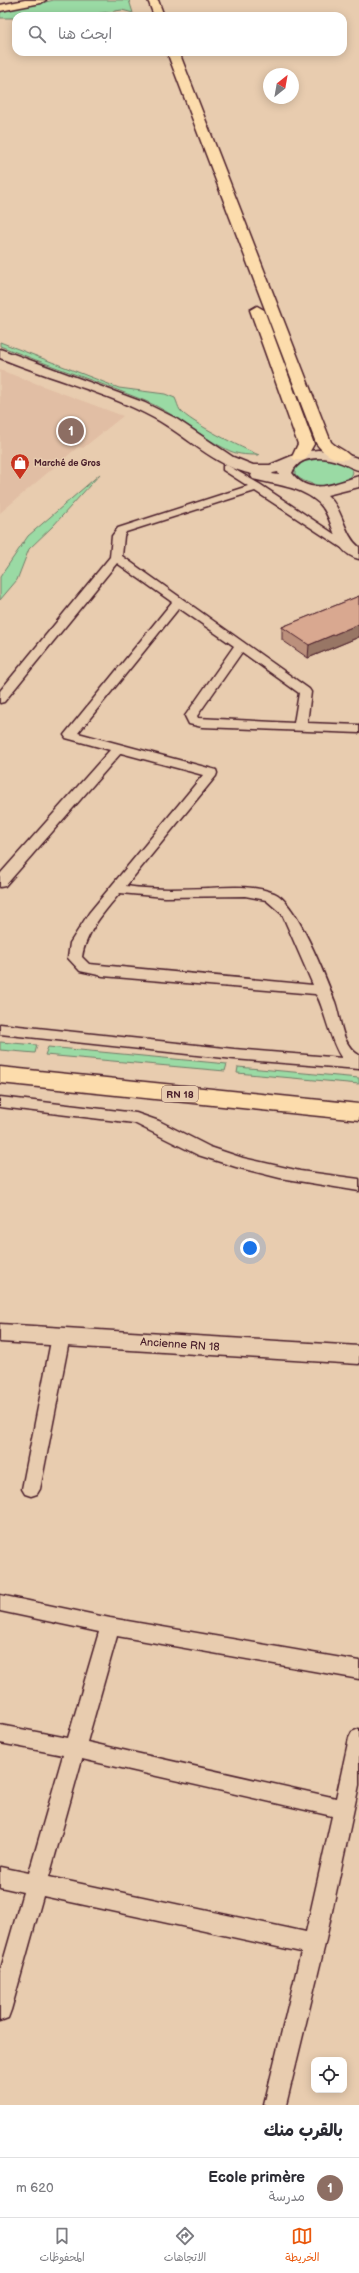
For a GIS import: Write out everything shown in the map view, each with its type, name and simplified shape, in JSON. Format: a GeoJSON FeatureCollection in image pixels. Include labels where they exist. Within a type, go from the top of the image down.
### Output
{"type":"FeatureCollection","features":[{"type":"Feature","properties":{"kind":"main road"},"geometry":{"type":"LineString","coordinates":[[0,4],[19,0]]}},
{"type":"Feature","properties":{"kind":"main road"},"geometry":{"type":"LineString","coordinates":[[0,8],[41,0]]}},
{"type":"Feature","properties":{"kind":"main road"},"geometry":{"type":"LineString","coordinates":[[142,0],[146,12]]}},
{"type":"Feature","properties":{"kind":"main road"},"geometry":{"type":"LineString","coordinates":[[153,0],[158,12]]}},
{"type":"Feature","properties":{"kind":"main road"},"geometry":{"type":"LineString","coordinates":[[162,56],[213,192]]}},
{"type":"Feature","properties":{"kind":"main road"},"geometry":{"type":"LineString","coordinates":[[175,56],[324,443],[330,450],[359,466]]}},
{"type":"Feature","properties":{"kind":"main road"},"geometry":{"type":"LineString","coordinates":[[251,296],[306,444],[304,451],[297,459],[288,464],[285,473],[291,482]]}},
{"type":"Feature","properties":{"kind":"main road"},"geometry":{"type":"LineString","coordinates":[[0,353],[141,406],[173,423],[238,466],[266,471],[278,468],[297,459],[324,454],[342,456]]}},
{"type":"Feature","properties":{"kind":"main road"},"geometry":{"type":"LineString","coordinates":[[0,359],[140,413],[227,468],[242,473],[291,482],[306,488],[326,502],[333,511],[339,533],[354,551]]}},
{"type":"Feature","properties":{"kind":"main road"},"geometry":{"type":"LineString","coordinates":[[306,488],[336,490],[359,481]]}},
{"type":"Feature","properties":{"kind":"main road"},"geometry":{"type":"LineString","coordinates":[[333,511],[335,503],[341,495],[359,481]]}},
{"type":"Feature","properties":{"kind":"main road","name":"RN 18"},"geometry":{"type":"LineString","coordinates":[[0,1062],[359,1097]]}},
{"type":"Feature","properties":{"kind":"main road","name":"RN 18"},"geometry":{"type":"LineString","coordinates":[[0,1075],[359,1112]]}},
{"type":"Feature","properties":{"kind":"main road","name":"Ancienne RN 18"},"geometry":{"type":"LineString","coordinates":[[0,1333],[359,1355]]}},
{"type":"Feature","properties":{"kind":"street"},"geometry":{"type":"LineString","coordinates":[[227,468],[354,551]]}},
{"type":"Feature","properties":{"kind":"street"},"geometry":{"type":"LineString","coordinates":[[0,699],[20,677],[116,557],[118,536],[122,530],[257,487]]}},
{"type":"Feature","properties":{"kind":"street"},"geometry":{"type":"LineString","coordinates":[[116,557],[306,692],[300,727]]}},
{"type":"Feature","properties":{"kind":"street"},"geometry":{"type":"LineString","coordinates":[[178,602],[70,735],[211,773],[94,916],[77,943],[75,958],[85,968],[178,979],[301,988],[324,993]]}},
{"type":"Feature","properties":{"kind":"street"},"geometry":{"type":"LineString","coordinates":[[241,645],[191,716],[193,721],[202,723],[359,729]]}},
{"type":"Feature","properties":{"kind":"street"},"geometry":{"type":"LineString","coordinates":[[0,883],[118,748]]}},
{"type":"Feature","properties":{"kind":"street"},"geometry":{"type":"LineString","coordinates":[[116,888],[162,893],[249,892],[264,894],[274,898],[283,905],[289,914],[324,993],[343,1051],[351,1059],[359,1063]]}},
{"type":"Feature","properties":{"kind":"street"},"geometry":{"type":"LineString","coordinates":[[0,1029],[234,1054],[359,1063]]}},
{"type":"Feature","properties":{"kind":"street"},"geometry":{"type":"LineString","coordinates":[[0,1102],[136,1118],[151,1123],[202,1150],[233,1161],[306,1178],[359,1185]]}},
{"type":"Feature","properties":{"kind":"street"},"geometry":{"type":"LineString","coordinates":[[31,1489],[61,1336]]}},
{"type":"Feature","properties":{"kind":"street"},"geometry":{"type":"LineString","coordinates":[[0,1603],[110,1626],[359,1670]]}},
{"type":"Feature","properties":{"kind":"street"},"geometry":{"type":"LineString","coordinates":[[0,2010],[37,1886],[110,1626]]}},
{"type":"Feature","properties":{"kind":"street"},"geometry":{"type":"LineString","coordinates":[[0,1734],[75,1748],[344,1810]]}},
{"type":"Feature","properties":{"kind":"street"},"geometry":{"type":"LineString","coordinates":[[276,2105],[314,1944],[359,1738]]}},
{"type":"Feature","properties":{"kind":"street"},"geometry":{"type":"LineString","coordinates":[[0,1877],[314,1944]]}},
{"type":"Feature","properties":{"kind":"shaded area"},"geometry":{"type":"Polygon","coordinates":[[[0,370],[123,416],[83,448],[78,447],[0,513],[0,370]]]}},
{"type":"Feature","properties":{"kind":"green space"},"geometry":{"type":"Polygon","coordinates":[[[54,0],[129,0],[133,12],[122,10],[108,12],[12,12],[12,18],[0,18],[0,12],[54,0]]]}},
{"type":"Feature","properties":{"kind":"green space"},"geometry":{"type":"Polygon","coordinates":[[[0,342],[119,388],[165,394],[175,398],[180,410],[185,415],[205,428],[259,455],[248,455],[230,451],[154,405],[0,346],[0,342]]]}},
{"type":"Feature","properties":{"kind":"green space"},"geometry":{"type":"Polygon","coordinates":[[[323,458],[344,463],[351,468],[353,472],[343,483],[326,486],[316,485],[300,479],[295,474],[295,469],[302,462],[323,458]]]}},
{"type":"Feature","properties":{"kind":"green space"},"geometry":{"type":"Polygon","coordinates":[[[100,474],[53,526],[29,549],[17,580],[0,600],[0,577],[28,536],[100,474]]]}},
{"type":"Feature","properties":{"kind":"green space"},"geometry":{"type":"Polygon","coordinates":[[[0,1042],[37,1045],[35,1053],[0,1050],[0,1042]]]}},
{"type":"Feature","properties":{"kind":"green space"},"geometry":{"type":"Polygon","coordinates":[[[48,1047],[227,1064],[225,1071],[45,1055],[48,1047]]]}},
{"type":"Feature","properties":{"kind":"green space"},"geometry":{"type":"Polygon","coordinates":[[[238,1067],[359,1078],[359,1084],[237,1073],[238,1067]]]}},
{"type":"Feature","properties":{"kind":"building"},"geometry":{"type":"Polygon","coordinates":[[[359,596],[359,624],[309,645],[282,627],[359,596]]]}},
{"type":"Feature","properties":{"kind":"place","name":"Ecole primère"},"geometry":{"type":"Point","coordinates":[71,431]}},
{"type":"Feature","properties":{"kind":"place","name":"Marché de Gros"},"geometry":{"type":"Point","coordinates":[20,480]}}]}
